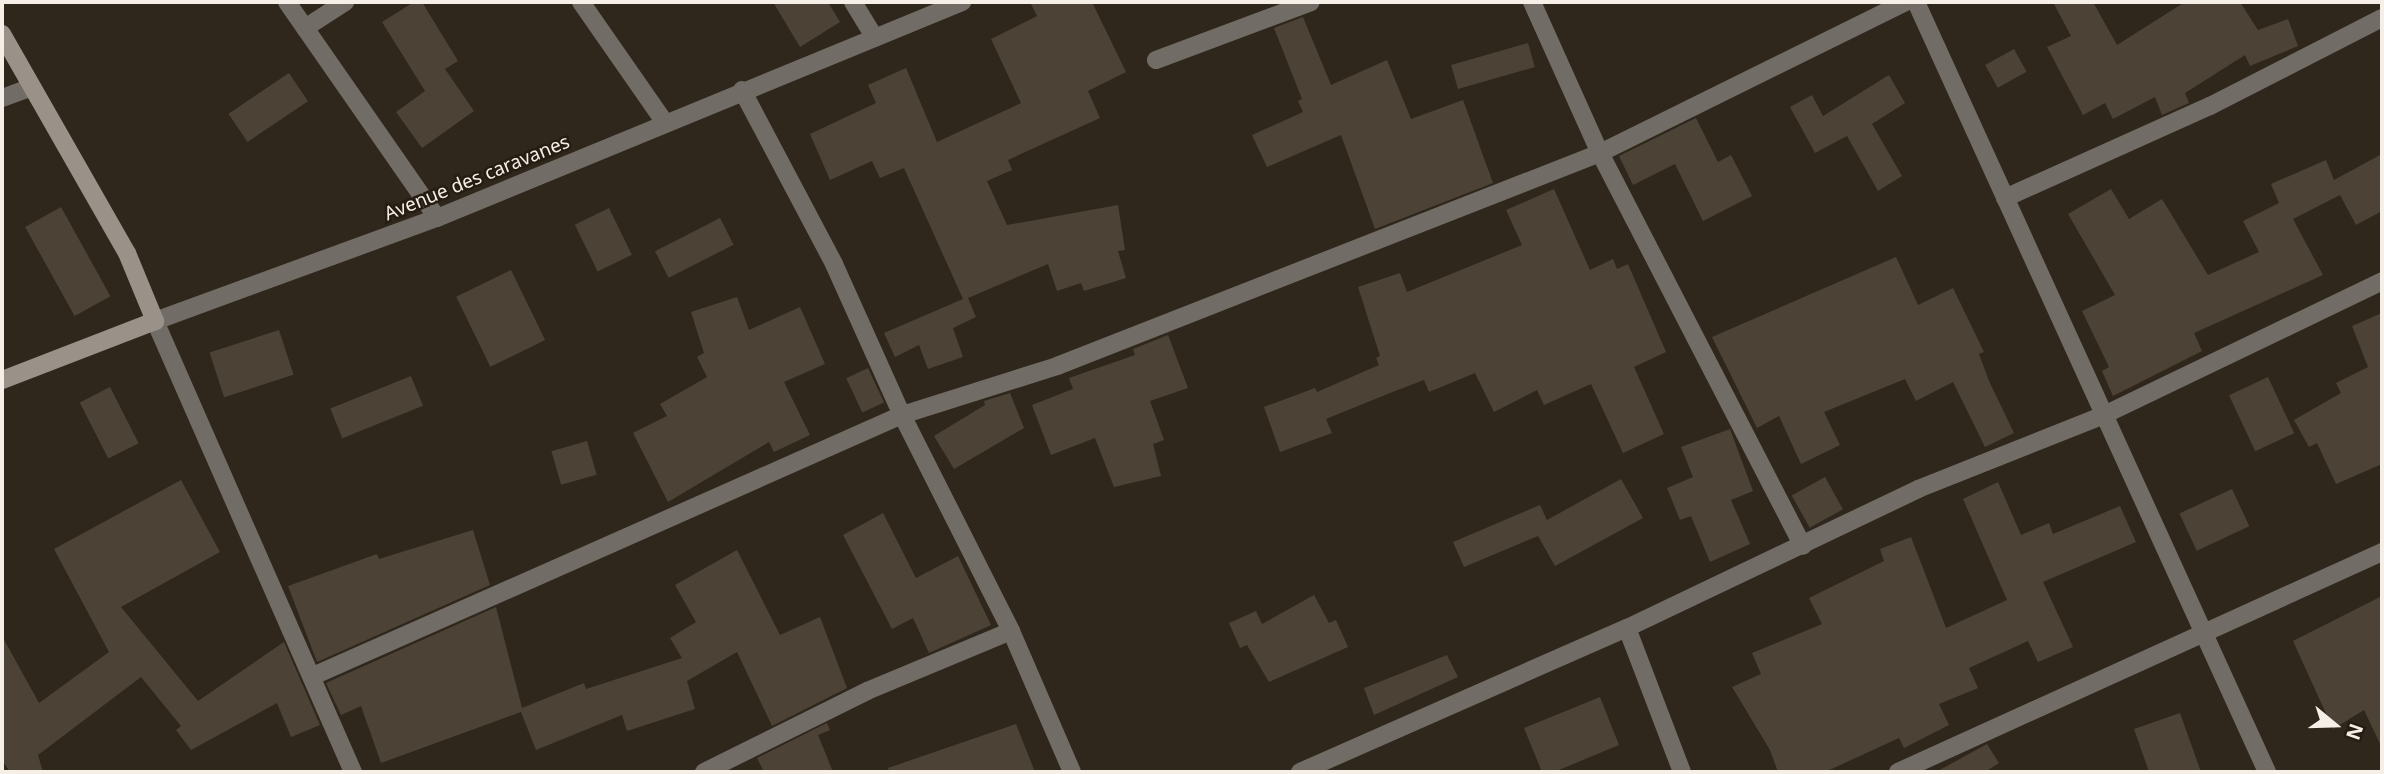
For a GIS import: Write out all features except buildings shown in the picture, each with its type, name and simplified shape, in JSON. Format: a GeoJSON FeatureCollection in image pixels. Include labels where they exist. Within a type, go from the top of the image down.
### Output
{"type":"FeatureCollection","features":[{"type":"Feature","properties":{"kind":"street"},"geometry":{"type":"LineString","coordinates":[[287,2],[437,218]]}},
{"type":"Feature","properties":{"kind":"street"},"geometry":{"type":"LineString","coordinates":[[305,29],[345,2]]}},
{"type":"Feature","properties":{"kind":"street"},"geometry":{"type":"LineString","coordinates":[[581,2],[665,123]]}},
{"type":"Feature","properties":{"kind":"street"},"geometry":{"type":"LineString","coordinates":[[853,2],[875,38]]}},
{"type":"Feature","properties":{"kind":"street","name":"Avenue des caravanes"},"geometry":{"type":"LineString","coordinates":[[2,380],[437,218],[742,90],[962,2]]}},
{"type":"Feature","properties":{"kind":"street"},"geometry":{"type":"LineString","coordinates":[[1156,60],[1311,2]]}},
{"type":"Feature","properties":{"kind":"street"},"geometry":{"type":"LineString","coordinates":[[1532,2],[1600,153],[1804,545]]}},
{"type":"Feature","properties":{"kind":"street"},"geometry":{"type":"LineString","coordinates":[[313,676],[902,415],[1057,366],[1600,153],[1905,2]]}},
{"type":"Feature","properties":{"kind":"street"},"geometry":{"type":"LineString","coordinates":[[1916,2],[2206,633],[2267,772]]}},
{"type":"Feature","properties":{"kind":"street"},"geometry":{"type":"LineString","coordinates":[[2005,198],[2210,106],[2382,18]]}},
{"type":"Feature","properties":{"kind":"street"},"geometry":{"type":"LineString","coordinates":[[2,34],[127,253],[313,676],[352,772]]}},
{"type":"Feature","properties":{"kind":"street"},"geometry":{"type":"LineString","coordinates":[[2,98],[32,87]]}},
{"type":"Feature","properties":{"kind":"street"},"geometry":{"type":"LineString","coordinates":[[742,90],[834,264],[902,415],[1011,631],[1072,772]]}},
{"type":"Feature","properties":{"kind":"street"},"geometry":{"type":"LineString","coordinates":[[1300,772],[1627,628],[1918,489],[2104,415],[2382,281]]}},
{"type":"Feature","properties":{"kind":"street"},"geometry":{"type":"LineString","coordinates":[[1898,772],[2382,552]]}},
{"type":"Feature","properties":{"kind":"street"},"geometry":{"type":"LineString","coordinates":[[1627,628],[1682,772]]}},
{"type":"Feature","properties":{"kind":"street"},"geometry":{"type":"LineString","coordinates":[[704,772],[867,691],[1011,631]]}}]}
